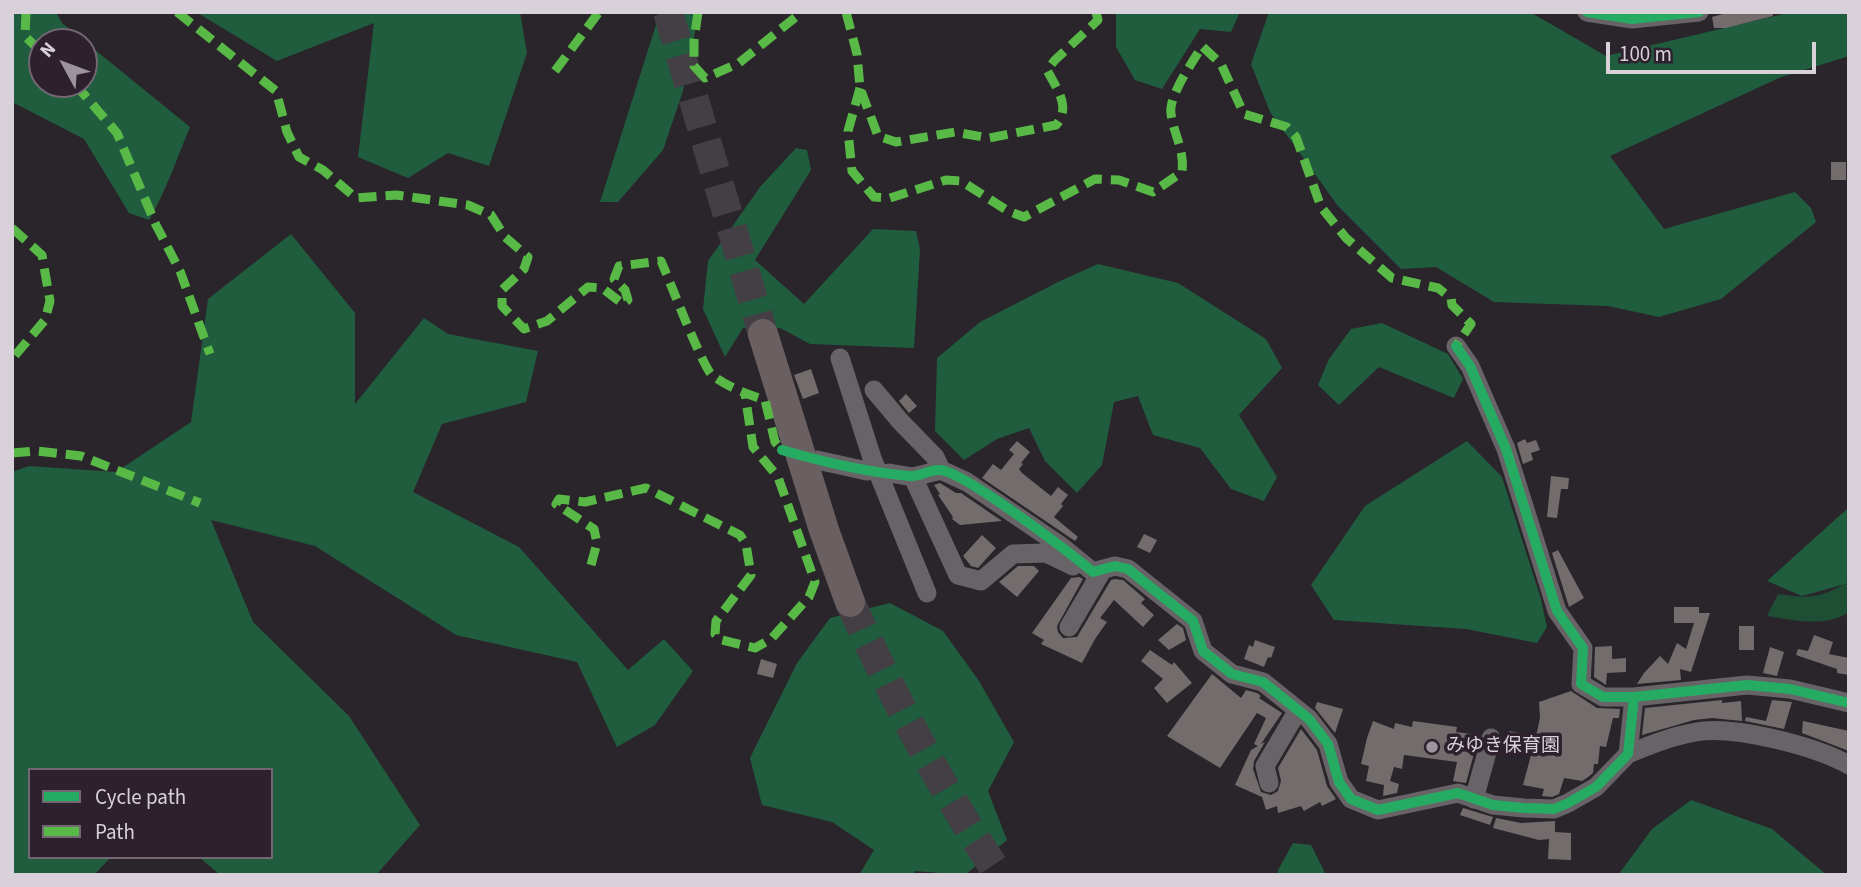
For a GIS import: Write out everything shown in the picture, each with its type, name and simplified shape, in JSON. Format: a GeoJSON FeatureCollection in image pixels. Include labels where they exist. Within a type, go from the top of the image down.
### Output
{"type":"FeatureCollection","features":[{"type":"Feature","properties":{"kind":"highway"},"geometry":{"type":"LineString","coordinates":[[763,334],[824,530],[850,601]]}},
{"type":"Feature","properties":{"kind":"street"},"geometry":{"type":"LineString","coordinates":[[1587,12],[1632,19],[1699,12]]}},
{"type":"Feature","properties":{"kind":"street"},"geometry":{"type":"LineString","coordinates":[[1456,346],[1470,366],[1506,449],[1557,611],[1583,648],[1581,684],[1604,697],[1634,697],[1747,685],[1790,689],[1849,703]]}},
{"type":"Feature","properties":{"kind":"street"},"geometry":{"type":"LineString","coordinates":[[840,358],[877,470],[927,593]]}},
{"type":"Feature","properties":{"kind":"street"},"geometry":{"type":"LineString","coordinates":[[874,390],[935,457],[941,470],[978,489],[1098,570]]}},
{"type":"Feature","properties":{"kind":"street"},"geometry":{"type":"LineString","coordinates":[[817,460],[867,471]]}},
{"type":"Feature","properties":{"kind":"street"},"geometry":{"type":"LineString","coordinates":[[889,473],[913,477],[941,470]]}},
{"type":"Feature","properties":{"kind":"street"},"geometry":{"type":"LineString","coordinates":[[913,477],[958,575],[981,581],[1013,554],[1046,553],[1084,570],[1115,566],[1128,569],[1193,621],[1203,651],[1232,674],[1263,682],[1309,719],[1328,744],[1339,782],[1351,799],[1378,810],[1458,793],[1493,805],[1554,809],[1596,787],[1629,754],[1663,740],[1697,731],[1727,730],[1785,743],[1836,758],[1849,765]]}},
{"type":"Feature","properties":{"kind":"street"},"geometry":{"type":"LineString","coordinates":[[1069,627],[1098,570]]}},
{"type":"Feature","properties":{"kind":"street"},"geometry":{"type":"LineString","coordinates":[[1629,754],[1634,697]]}},
{"type":"Feature","properties":{"kind":"street"},"geometry":{"type":"LineString","coordinates":[[1269,783],[1265,766],[1297,710]]}},
{"type":"Feature","properties":{"kind":"street"},"geometry":{"type":"LineString","coordinates":[[1474,799],[1491,738]]}},
{"type":"Feature","properties":{"kind":"green space"},"geometry":{"type":"Polygon","coordinates":[[[12,12],[56,12],[68,28],[28,28],[28,98],[98,98],[98,52],[190,127],[149,220],[129,213],[84,139],[12,102],[12,12]]]}},
{"type":"Feature","properties":{"kind":"green space"},"geometry":{"type":"Polygon","coordinates":[[[196,12],[520,12],[527,53],[489,166],[448,153],[408,178],[358,157],[374,23],[277,61],[196,12]]]}},
{"type":"Feature","properties":{"kind":"green space"},"geometry":{"type":"Polygon","coordinates":[[[660,12],[699,12],[683,91],[663,150],[618,202],[600,202],[660,12]]]}},
{"type":"Feature","properties":{"kind":"green space"},"geometry":{"type":"Polygon","coordinates":[[[1116,12],[1240,12],[1231,32],[1200,29],[1162,89],[1135,80],[1116,47],[1116,12]]]}},
{"type":"Feature","properties":{"kind":"green space"},"geometry":{"type":"Polygon","coordinates":[[[1269,12],[1530,12],[1606,56],[1792,12],[1849,12],[1849,56],[1779,78],[1610,156],[1664,229],[1795,192],[1811,208],[1816,222],[1721,299],[1659,317],[1608,306],[1494,302],[1436,267],[1401,269],[1338,206],[1270,112],[1251,64],[1269,12]]]}},
{"type":"Feature","properties":{"kind":"green space"},"geometry":{"type":"Polygon","coordinates":[[[796,148],[807,150],[811,170],[755,260],[804,304],[873,229],[916,231],[920,249],[914,348],[810,344],[780,328],[743,328],[725,357],[703,309],[708,261],[760,187],[796,148]]]}},
{"type":"Feature","properties":{"kind":"green space"},"geometry":{"type":"Polygon","coordinates":[[[291,234],[355,313],[355,404],[424,318],[448,334],[538,351],[526,402],[442,424],[413,492],[519,547],[628,670],[664,639],[693,671],[655,725],[617,747],[577,662],[456,635],[315,546],[211,520],[253,622],[349,716],[420,825],[376,875],[220,875],[201,859],[273,859],[273,768],[28,768],[28,859],[109,859],[94,875],[12,875],[12,472],[29,466],[116,472],[191,422],[208,299],[291,234]]]}},
{"type":"Feature","properties":{"kind":"green space"},"geometry":{"type":"Polygon","coordinates":[[[1098,264],[1178,283],[1266,339],[1282,368],[1239,415],[1277,477],[1264,501],[1231,489],[1200,448],[1153,435],[1138,396],[1114,402],[1102,465],[1077,493],[1045,461],[1029,428],[997,439],[964,460],[935,431],[937,358],[980,322],[1098,264]]]}},
{"type":"Feature","properties":{"kind":"green space"},"geometry":{"type":"Polygon","coordinates":[[[1382,323],[1448,354],[1463,379],[1454,398],[1379,367],[1339,405],[1318,385],[1329,359],[1351,329],[1382,323]]]}},
{"type":"Feature","properties":{"kind":"green space"},"geometry":{"type":"Polygon","coordinates":[[[1467,441],[1502,477],[1541,599],[1547,627],[1537,643],[1466,629],[1334,620],[1311,585],[1365,506],[1467,441]]]}},
{"type":"Feature","properties":{"kind":"green space"},"geometry":{"type":"Polygon","coordinates":[[[1849,497],[1849,583],[1802,596],[1767,581],[1847,509],[1849,497]]]}},
{"type":"Feature","properties":{"kind":"green space"},"geometry":{"type":"Polygon","coordinates":[[[1849,582],[1849,612],[1840,617],[1809,622],[1767,616],[1778,594],[1815,596],[1849,582]]]}},
{"type":"Feature","properties":{"kind":"green space"},"geometry":{"type":"Polygon","coordinates":[[[890,603],[943,631],[979,681],[1014,742],[988,791],[1007,840],[965,875],[915,871],[913,875],[859,875],[874,850],[832,822],[762,805],[750,758],[797,663],[830,618],[890,603]]]}},
{"type":"Feature","properties":{"kind":"green space"},"geometry":{"type":"Polygon","coordinates":[[[1691,800],[1772,829],[1827,875],[1618,875],[1652,829],[1691,800]]]}},
{"type":"Feature","properties":{"kind":"green space"},"geometry":{"type":"Polygon","coordinates":[[[1293,843],[1311,845],[1326,875],[1277,875],[1293,843]]]}},
{"type":"Feature","properties":{"kind":"building"},"geometry":{"type":"Polygon","coordinates":[[[1730,12],[1772,12],[1773,16],[1726,28],[1714,28],[1712,17],[1730,12]]]}},
{"type":"Feature","properties":{"kind":"building"},"geometry":{"type":"Polygon","coordinates":[[[1831,162],[1846,162],[1846,180],[1831,180],[1831,162]]]}},
{"type":"Feature","properties":{"kind":"building"},"geometry":{"type":"Polygon","coordinates":[[[811,369],[819,393],[803,399],[794,375],[811,369]]]}},
{"type":"Feature","properties":{"kind":"building"},"geometry":{"type":"Polygon","coordinates":[[[906,394],[917,406],[909,413],[899,401],[906,394]]]}},
{"type":"Feature","properties":{"kind":"building"},"geometry":{"type":"Polygon","coordinates":[[[1525,439],[1527,443],[1536,440],[1540,450],[1531,453],[1533,460],[1523,464],[1517,443],[1525,439]]]}},
{"type":"Feature","properties":{"kind":"building"},"geometry":{"type":"Polygon","coordinates":[[[1017,441],[1030,452],[1021,463],[1023,464],[1019,469],[1022,473],[1051,496],[1058,487],[1068,495],[1054,517],[1078,537],[1075,541],[982,478],[993,464],[1001,470],[1014,454],[1009,450],[1017,441]]]}},
{"type":"Feature","properties":{"kind":"building"},"geometry":{"type":"Polygon","coordinates":[[[1551,476],[1569,478],[1568,489],[1561,489],[1557,518],[1547,517],[1551,476]]]}},
{"type":"Feature","properties":{"kind":"building"},"geometry":{"type":"Polygon","coordinates":[[[940,483],[956,493],[961,493],[1002,521],[960,525],[952,519],[938,495],[940,494],[934,485],[940,483]]]}},
{"type":"Feature","properties":{"kind":"building"},"geometry":{"type":"Polygon","coordinates":[[[1144,534],[1157,540],[1150,553],[1137,547],[1144,534]]]}},
{"type":"Feature","properties":{"kind":"building"},"geometry":{"type":"Polygon","coordinates":[[[982,535],[996,548],[978,568],[971,566],[963,556],[982,535]]]}},
{"type":"Feature","properties":{"kind":"building"},"geometry":{"type":"Polygon","coordinates":[[[1558,550],[1584,598],[1569,607],[1552,553],[1558,550]]]}},
{"type":"Feature","properties":{"kind":"building"},"geometry":{"type":"Polygon","coordinates":[[[1018,566],[1034,566],[1039,571],[1017,597],[999,582],[1018,566]]]}},
{"type":"Feature","properties":{"kind":"building"},"geometry":{"type":"Polygon","coordinates":[[[1071,578],[1083,579],[1057,626],[1063,638],[1077,637],[1111,580],[1123,580],[1145,599],[1141,603],[1154,615],[1143,627],[1114,600],[1100,618],[1107,622],[1082,663],[1041,644],[1044,640],[1032,633],[1071,578]]]}},
{"type":"Feature","properties":{"kind":"building"},"geometry":{"type":"Polygon","coordinates":[[[1674,607],[1699,607],[1699,613],[1710,613],[1691,672],[1680,669],[1681,680],[1637,684],[1660,656],[1668,664],[1677,643],[1686,649],[1694,623],[1674,623],[1674,607]]]}},
{"type":"Feature","properties":{"kind":"building"},"geometry":{"type":"Polygon","coordinates":[[[1177,624],[1183,628],[1186,640],[1169,650],[1158,640],[1177,624]]]}},
{"type":"Feature","properties":{"kind":"building"},"geometry":{"type":"Polygon","coordinates":[[[1739,626],[1754,626],[1754,650],[1739,650],[1739,626]]]}},
{"type":"Feature","properties":{"kind":"building"},"geometry":{"type":"Polygon","coordinates":[[[1814,635],[1833,642],[1829,654],[1849,658],[1849,675],[1837,673],[1837,669],[1796,655],[1798,649],[1808,651],[1814,635]]]}},
{"type":"Feature","properties":{"kind":"building"},"geometry":{"type":"Polygon","coordinates":[[[1255,640],[1275,647],[1264,667],[1244,659],[1249,645],[1253,647],[1255,640]]]}},
{"type":"Feature","properties":{"kind":"building"},"geometry":{"type":"Polygon","coordinates":[[[1612,646],[1612,659],[1626,658],[1626,672],[1607,673],[1606,685],[1594,677],[1595,647],[1612,646]]]}},
{"type":"Feature","properties":{"kind":"building"},"geometry":{"type":"Polygon","coordinates":[[[1770,647],[1784,652],[1777,676],[1763,673],[1770,647]]]}},
{"type":"Feature","properties":{"kind":"building"},"geometry":{"type":"Polygon","coordinates":[[[1150,650],[1172,665],[1174,662],[1192,683],[1167,703],[1154,688],[1163,679],[1141,661],[1150,650]]]}},
{"type":"Feature","properties":{"kind":"building"},"geometry":{"type":"Polygon","coordinates":[[[761,659],[777,664],[773,678],[757,674],[761,659]]]}},
{"type":"Feature","properties":{"kind":"building"},"geometry":{"type":"Polygon","coordinates":[[[1212,674],[1241,698],[1246,690],[1257,693],[1261,696],[1259,698],[1282,713],[1261,744],[1265,742],[1254,761],[1253,769],[1261,792],[1271,795],[1278,791],[1281,781],[1278,768],[1301,729],[1317,750],[1327,786],[1336,799],[1322,806],[1320,802],[1304,811],[1301,806],[1278,813],[1277,806],[1266,810],[1262,797],[1235,785],[1251,750],[1258,746],[1254,744],[1266,718],[1257,713],[1220,768],[1167,736],[1212,674]]]}},
{"type":"Feature","properties":{"kind":"building"},"geometry":{"type":"Polygon","coordinates":[[[1571,691],[1597,708],[1620,709],[1619,718],[1613,718],[1606,747],[1600,746],[1598,764],[1594,764],[1593,773],[1582,781],[1564,778],[1559,794],[1552,797],[1542,796],[1544,789],[1523,785],[1531,755],[1506,751],[1509,731],[1536,736],[1540,718],[1539,702],[1571,691]]]}},
{"type":"Feature","properties":{"kind":"building"},"geometry":{"type":"Polygon","coordinates":[[[1722,700],[1722,703],[1741,701],[1742,721],[1712,718],[1694,720],[1642,735],[1645,708],[1722,700]]]}},
{"type":"Feature","properties":{"kind":"building"},"geometry":{"type":"Polygon","coordinates":[[[1772,700],[1792,702],[1784,729],[1745,721],[1746,717],[1766,721],[1772,700]]]}},
{"type":"Feature","properties":{"kind":"building"},"geometry":{"type":"Polygon","coordinates":[[[1317,702],[1343,709],[1335,733],[1315,708],[1317,702]]]}},
{"type":"Feature","properties":{"kind":"building"},"geometry":{"type":"Polygon","coordinates":[[[1373,721],[1394,729],[1395,723],[1412,727],[1413,721],[1457,727],[1456,732],[1479,735],[1466,783],[1453,781],[1457,762],[1404,755],[1402,769],[1394,767],[1390,781],[1399,784],[1397,793],[1383,796],[1384,785],[1366,781],[1369,766],[1361,764],[1373,721]]]}},
{"type":"Feature","properties":{"kind":"building"},"geometry":{"type":"Polygon","coordinates":[[[1803,721],[1849,731],[1849,751],[1802,733],[1803,721]]]}},
{"type":"Feature","properties":{"kind":"building"},"geometry":{"type":"Polygon","coordinates":[[[1463,808],[1493,817],[1490,825],[1460,815],[1463,808]]]}},
{"type":"Feature","properties":{"kind":"building"},"geometry":{"type":"Polygon","coordinates":[[[1496,818],[1521,823],[1555,821],[1555,832],[1571,833],[1571,860],[1548,859],[1549,839],[1539,840],[1493,828],[1496,818]]]}},
{"type":"Feature","properties":{"kind":"tunnel"},"geometry":{"type":"LineString","coordinates":[[668,12],[763,334]]}},
{"type":"Feature","properties":{"kind":"tunnel"},"geometry":{"type":"LineString","coordinates":[[850,602],[919,742],[999,875]]}},
{"type":"Feature","properties":{"kind":"marked path"},"geometry":{"type":"LineString","coordinates":[[26,12],[25,36],[28,39]]}},
{"type":"Feature","properties":{"kind":"marked path"},"geometry":{"type":"LineString","coordinates":[[177,12],[276,91],[287,132],[299,157],[323,170],[356,198],[396,195],[468,205],[491,215],[505,237],[528,257],[524,269],[502,290],[502,306],[524,329],[547,321],[588,287],[602,288],[623,304],[628,300],[625,290],[614,279],[619,266],[661,261],[708,369],[724,383],[765,400],[775,442],[782,450]]}},
{"type":"Feature","properties":{"kind":"marked path"},"geometry":{"type":"LineString","coordinates":[[555,71],[599,12]]}},
{"type":"Feature","properties":{"kind":"marked path"},"geometry":{"type":"LineString","coordinates":[[698,12],[694,66],[705,78],[739,63],[802,12]]}},
{"type":"Feature","properties":{"kind":"marked path"},"geometry":{"type":"LineString","coordinates":[[846,12],[857,54],[860,88],[878,136],[896,142],[955,132],[989,138],[1056,125],[1061,118],[1063,104],[1047,70],[1098,20],[1096,12]]}},
{"type":"Feature","properties":{"kind":"marked path"},"geometry":{"type":"LineString","coordinates":[[860,88],[848,131],[852,171],[874,197],[890,198],[946,180],[961,181],[1008,211],[1024,217],[1095,179],[1119,180],[1153,192],[1182,172],[1181,150],[1172,122],[1171,107],[1177,89],[1202,46],[1221,64],[1244,114],[1287,127],[1296,137],[1321,207],[1346,238],[1392,278],[1438,288],[1451,298],[1452,305],[1471,324],[1456,346]]}},
{"type":"Feature","properties":{"kind":"marked path"},"geometry":{"type":"LineString","coordinates":[[87,98],[117,133],[156,225],[180,271],[210,354]]}},
{"type":"Feature","properties":{"kind":"marked path"},"geometry":{"type":"LineString","coordinates":[[12,228],[42,255],[50,301],[45,320],[12,359]]}},
{"type":"Feature","properties":{"kind":"marked path"},"geometry":{"type":"LineString","coordinates":[[591,565],[597,543],[594,529],[556,504],[559,499],[585,502],[646,488],[740,535],[746,544],[751,575],[716,621],[715,634],[722,640],[755,648],[771,639],[809,597],[815,582],[778,477],[753,447],[745,394]]}},
{"type":"Feature","properties":{"kind":"marked path"},"geometry":{"type":"LineString","coordinates":[[12,453],[37,451],[81,456],[200,503]]}},
{"type":"Feature","properties":{"kind":"cycle path"},"geometry":{"type":"LineString","coordinates":[[1587,12],[1632,19],[1699,12]]}},
{"type":"Feature","properties":{"kind":"cycle path"},"geometry":{"type":"LineString","coordinates":[[1456,346],[1470,366],[1506,449],[1557,611],[1583,648],[1581,684],[1603,697],[1634,697]]}},
{"type":"Feature","properties":{"kind":"cycle path"},"geometry":{"type":"LineString","coordinates":[[782,450],[845,466],[893,474],[913,476],[940,470],[953,474],[1017,515],[1093,572],[1115,566],[1128,569],[1193,621],[1203,651],[1232,674],[1263,682],[1309,719],[1328,744],[1339,782],[1351,799],[1378,810],[1458,793],[1493,805],[1524,808],[1554,809],[1568,803],[1596,787],[1628,754],[1634,697],[1747,685],[1790,689],[1849,703]]}},
{"type":"Feature","properties":{"kind":"place","name":"みゆき保育園"},"geometry":{"type":"Point","coordinates":[1432,747]}}]}
